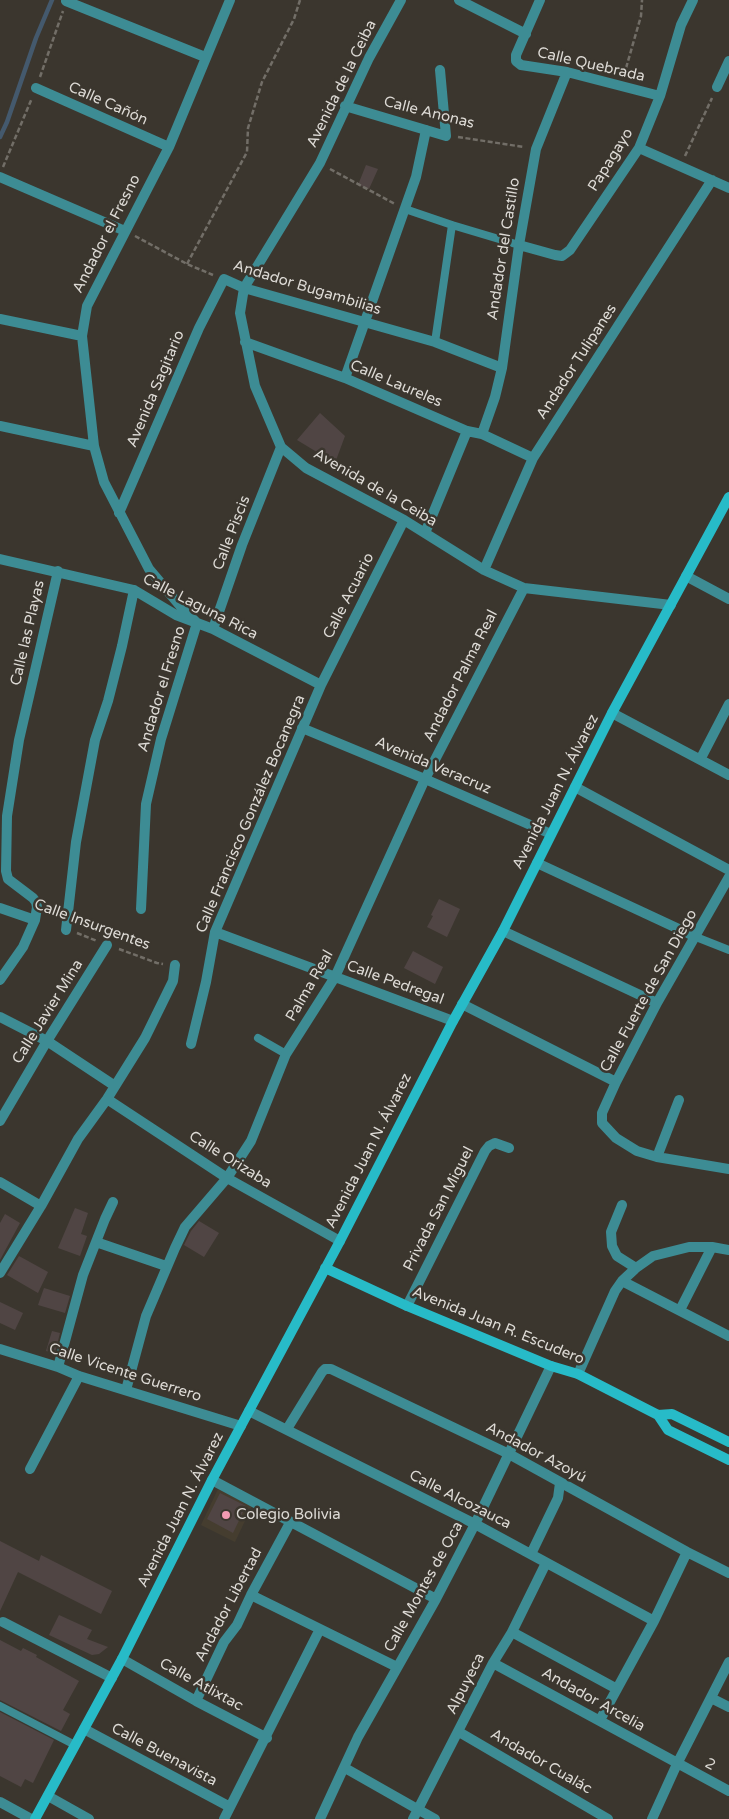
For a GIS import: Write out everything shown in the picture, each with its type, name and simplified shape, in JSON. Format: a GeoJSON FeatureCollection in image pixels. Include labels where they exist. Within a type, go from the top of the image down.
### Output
{"type":"FeatureCollection","features":[{"type":"Feature","properties":{"kind":"main road","name":"Avenida Juan N. Álvarez"},"geometry":{"type":"LineString","coordinates":[[35,1819],[122,1659],[212,1480],[340,1241],[453,1020],[503,931],[612,713],[728,502]]}},
{"type":"Feature","properties":{"kind":"main road","name":"Avenida Juan R. Escudero"},"geometry":{"type":"LineString","coordinates":[[325,1268],[407,1306],[551,1366],[578,1374],[658,1415],[668,1430],[729,1460]]}},
{"type":"Feature","properties":{"kind":"main road","name":"Avenida Juan R. Escudero"},"geometry":{"type":"LineString","coordinates":[[658,1415],[672,1414],[729,1442]]}},
{"type":"Feature","properties":{"kind":"street","name":"Andador el Fresno"},"geometry":{"type":"LineString","coordinates":[[141,909],[146,804],[161,739],[197,623],[149,569],[104,482],[94,446],[82,336],[87,306],[168,147],[230,0]]}},
{"type":"Feature","properties":{"kind":"street","name":"Avenida de la Ceiba"},"geometry":{"type":"LineString","coordinates":[[401,0],[368,58],[320,163],[244,288],[240,313],[245,342],[256,386],[281,447],[306,468],[404,520],[484,570],[524,588],[671,605]]}},
{"type":"Feature","properties":{"kind":"street"},"geometry":{"type":"LineString","coordinates":[[459,0],[526,34],[540,0]]}},
{"type":"Feature","properties":{"kind":"street","name":"Papagayo"},"geometry":{"type":"LineString","coordinates":[[519,245],[562,256],[570,250],[639,148],[660,96],[681,25],[693,0]]}},
{"type":"Feature","properties":{"kind":"street"},"geometry":{"type":"LineString","coordinates":[[66,1],[205,57]]}},
{"type":"Feature","properties":{"kind":"street","name":"Calle Quebrada"},"geometry":{"type":"LineString","coordinates":[[526,34],[516,55],[516,61],[522,65],[567,72],[660,96]]}},
{"type":"Feature","properties":{"kind":"street"},"geometry":{"type":"LineString","coordinates":[[717,87],[729,61]]}},
{"type":"Feature","properties":{"kind":"street"},"geometry":{"type":"LineString","coordinates":[[440,70],[446,136]]}},
{"type":"Feature","properties":{"kind":"street","name":"Andador del Castillo"},"geometry":{"type":"LineString","coordinates":[[482,434],[495,397],[502,368],[519,245],[536,149],[567,72]]}},
{"type":"Feature","properties":{"kind":"street","name":"Calle Cañón"},"geometry":{"type":"LineString","coordinates":[[36,88],[168,147]]}},
{"type":"Feature","properties":{"kind":"street","name":"Calle Anonas"},"geometry":{"type":"LineString","coordinates":[[345,106],[446,136]]}},
{"type":"Feature","properties":{"kind":"street"},"geometry":{"type":"LineString","coordinates":[[346,378],[416,177],[426,130]]}},
{"type":"Feature","properties":{"kind":"street"},"geometry":{"type":"LineString","coordinates":[[639,148],[729,188]]}},
{"type":"Feature","properties":{"kind":"street"},"geometry":{"type":"LineString","coordinates":[[0,177],[125,230]]}},
{"type":"Feature","properties":{"kind":"street","name":"Andador Tulipanes"},"geometry":{"type":"LineString","coordinates":[[484,570],[533,458],[712,180]]}},
{"type":"Feature","properties":{"kind":"street","name":"Andador Bugambilias"},"geometry":{"type":"LineString","coordinates":[[224,279],[244,288],[435,342],[502,368]]}},
{"type":"Feature","properties":{"kind":"street","name":"Avenida Sagitario"},"geometry":{"type":"LineString","coordinates":[[119,513],[198,328],[224,279]]}},
{"type":"Feature","properties":{"kind":"street"},"geometry":{"type":"LineString","coordinates":[[0,319],[82,336]]}},
{"type":"Feature","properties":{"kind":"street","name":"Calle Laureles"},"geometry":{"type":"LineString","coordinates":[[245,342],[346,378],[468,431],[482,434],[533,458]]}},
{"type":"Feature","properties":{"kind":"street"},"geometry":{"type":"LineString","coordinates":[[0,426],[94,446]]}},
{"type":"Feature","properties":{"kind":"street"},"geometry":{"type":"LineString","coordinates":[[425,533],[468,431]]}},
{"type":"Feature","properties":{"kind":"street","name":"Calle Piscis"},"geometry":{"type":"LineString","coordinates":[[213,630],[242,545],[281,447]]}},
{"type":"Feature","properties":{"kind":"street","name":"Calle Acuario"},"geometry":{"type":"LineString","coordinates":[[321,685],[404,520]]}},
{"type":"Feature","properties":{"kind":"street","name":"Calle Laguna Rica"},"geometry":{"type":"LineString","coordinates":[[0,559],[134,590],[176,615],[213,630],[321,685]]}},
{"type":"Feature","properties":{"kind":"street","name":"Calle las Playas"},"geometry":{"type":"LineString","coordinates":[[35,920],[36,902],[34,898],[8,879],[6,871],[7,816],[19,740],[58,571]]}},
{"type":"Feature","properties":{"kind":"street"},"geometry":{"type":"LineString","coordinates":[[686,576],[729,599]]}},
{"type":"Feature","properties":{"kind":"street","name":"Andador Palma Real"},"geometry":{"type":"LineString","coordinates":[[425,778],[524,588]]}},
{"type":"Feature","properties":{"kind":"street"},"geometry":{"type":"LineString","coordinates":[[66,930],[76,842],[95,740],[108,701],[134,590]]}},
{"type":"Feature","properties":{"kind":"street","name":"Calle Francisco González Bocanegra"},"geometry":{"type":"LineString","coordinates":[[191,1044],[206,982],[214,932],[321,685]]}},
{"type":"Feature","properties":{"kind":"street"},"geometry":{"type":"LineString","coordinates":[[701,758],[729,704]]}},
{"type":"Feature","properties":{"kind":"street"},"geometry":{"type":"LineString","coordinates":[[612,713],[701,758],[729,775]]}},
{"type":"Feature","properties":{"kind":"street","name":"Avenida Veracruz"},"geometry":{"type":"LineString","coordinates":[[302,728],[425,778],[552,834]]}},
{"type":"Feature","properties":{"kind":"street","name":"Palma Real"},"geometry":{"type":"LineString","coordinates":[[126,1390],[146,1316],[166,1266],[185,1227],[227,1178],[250,1141],[286,1054],[335,977],[425,778]]}},
{"type":"Feature","properties":{"kind":"street"},"geometry":{"type":"LineString","coordinates":[[575,787],[729,870]]}},
{"type":"Feature","properties":{"kind":"street"},"geometry":{"type":"LineString","coordinates":[[537,862],[696,937]]}},
{"type":"Feature","properties":{"kind":"street","name":"Calle Fuerte de San Diego"},"geometry":{"type":"LineString","coordinates":[[657,1157],[637,1151],[616,1138],[602,1122],[602,1113],[657,1004],[729,878]]}},
{"type":"Feature","properties":{"kind":"street","name":"Calle Insurgentes"},"geometry":{"type":"LineString","coordinates":[[0,908],[35,920]]}},
{"type":"Feature","properties":{"kind":"street"},"geometry":{"type":"LineString","coordinates":[[0,980],[23,947],[35,920]]}},
{"type":"Feature","properties":{"kind":"street"},"geometry":{"type":"LineString","coordinates":[[503,931],[657,1004]]}},
{"type":"Feature","properties":{"kind":"street","name":"Calle Pedregal"},"geometry":{"type":"LineString","coordinates":[[214,932],[453,1020]]}},
{"type":"Feature","properties":{"kind":"street","name":"Calle Javier Mina"},"geometry":{"type":"LineString","coordinates":[[0,1121],[47,1041],[108,945]]}},
{"type":"Feature","properties":{"kind":"street"},"geometry":{"type":"LineString","coordinates":[[0,1273],[41,1206],[78,1139],[107,1099],[145,1038],[173,981],[176,965]]}},
{"type":"Feature","properties":{"kind":"street"},"geometry":{"type":"LineString","coordinates":[[462,1004],[616,1082]]}},
{"type":"Feature","properties":{"kind":"street"},"geometry":{"type":"LineString","coordinates":[[0,1017],[47,1041],[115,1086]]}},
{"type":"Feature","properties":{"kind":"street","name":"Calle Orizaba"},"geometry":{"type":"LineString","coordinates":[[107,1099],[227,1178],[340,1241]]}},
{"type":"Feature","properties":{"kind":"street"},"geometry":{"type":"LineString","coordinates":[[679,1100],[657,1157],[729,1169]]}},
{"type":"Feature","properties":{"kind":"street","name":"Privada San Miguel"},"geometry":{"type":"LineString","coordinates":[[407,1306],[485,1151],[489,1146],[496,1144],[509,1148]]}},
{"type":"Feature","properties":{"kind":"street"},"geometry":{"type":"LineString","coordinates":[[0,1182],[41,1206]]}},
{"type":"Feature","properties":{"kind":"street"},"geometry":{"type":"LineString","coordinates":[[58,1367],[83,1275],[113,1202]]}},
{"type":"Feature","properties":{"kind":"street"},"geometry":{"type":"LineString","coordinates":[[622,1205],[611,1232],[612,1246],[617,1256],[636,1268]]}},
{"type":"Feature","properties":{"kind":"street"},"geometry":{"type":"LineString","coordinates":[[96,1242],[166,1266]]}},
{"type":"Feature","properties":{"kind":"street"},"geometry":{"type":"LineString","coordinates":[[578,1374],[615,1291],[622,1281],[636,1268],[653,1256],[689,1247],[712,1247],[729,1250]]}},
{"type":"Feature","properties":{"kind":"street"},"geometry":{"type":"LineString","coordinates":[[680,1310],[712,1247]]}},
{"type":"Feature","properties":{"kind":"street"},"geometry":{"type":"LineString","coordinates":[[622,1281],[729,1336]]}},
{"type":"Feature","properties":{"kind":"street","name":"Calle Vicente Guerrero"},"geometry":{"type":"LineString","coordinates":[[0,1348],[79,1376],[241,1426]]}},
{"type":"Feature","properties":{"kind":"street","name":"Calle Montes de Oca"},"geometry":{"type":"LineString","coordinates":[[320,1819],[358,1737],[436,1599],[475,1524],[551,1366]]}},
{"type":"Feature","properties":{"kind":"street","name":"Andador Azoyú"},"geometry":{"type":"LineString","coordinates":[[288,1429],[325,1369],[331,1369],[510,1454],[560,1483],[729,1573]]}},
{"type":"Feature","properties":{"kind":"street"},"geometry":{"type":"LineString","coordinates":[[30,1469],[79,1376]]}},
{"type":"Feature","properties":{"kind":"street","name":"Calle Alcozauca"},"geometry":{"type":"LineString","coordinates":[[250,1411],[475,1524],[654,1621]]}},
{"type":"Feature","properties":{"kind":"street"},"geometry":{"type":"LineString","coordinates":[[212,1480],[436,1599]]}},
{"type":"Feature","properties":{"kind":"street"},"geometry":{"type":"LineString","coordinates":[[531,1554],[558,1498],[560,1483]]}},
{"type":"Feature","properties":{"kind":"street","name":"Andador Libertad"},"geometry":{"type":"LineString","coordinates":[[196,1701],[224,1642],[238,1625],[251,1595],[290,1523]]}},
{"type":"Feature","properties":{"kind":"street"},"geometry":{"type":"LineString","coordinates":[[600,1720],[654,1621],[687,1552]]}},
{"type":"Feature","properties":{"kind":"street","name":"Alpuyeca"},"geometry":{"type":"LineString","coordinates":[[415,1814],[493,1663],[512,1632],[546,1562]]}},
{"type":"Feature","properties":{"kind":"street"},"geometry":{"type":"LineString","coordinates":[[251,1595],[397,1667]]}},
{"type":"Feature","properties":{"kind":"street"},"geometry":{"type":"LineString","coordinates":[[3,1622],[112,1678]]}},
{"type":"Feature","properties":{"kind":"street"},"geometry":{"type":"LineString","coordinates":[[224,1819],[320,1629]]}},
{"type":"Feature","properties":{"kind":"street"},"geometry":{"type":"LineString","coordinates":[[512,1632],[617,1689]]}},
{"type":"Feature","properties":{"kind":"street","name":"Calle Atlixtac"},"geometry":{"type":"LineString","coordinates":[[122,1659],[266,1738]]}},
{"type":"Feature","properties":{"kind":"street"},"geometry":{"type":"LineString","coordinates":[[652,1819],[677,1764],[729,1662]]}},
{"type":"Feature","properties":{"kind":"street","name":"Andador Arcelia"},"geometry":{"type":"LineString","coordinates":[[493,1663],[600,1720],[677,1764]]}},
{"type":"Feature","properties":{"kind":"street"},"geometry":{"type":"LineString","coordinates":[[711,1698],[729,1707]]}},
{"type":"Feature","properties":{"kind":"street","name":"Calle Buenavista"},"geometry":{"type":"LineString","coordinates":[[84,1729],[230,1807]]}},
{"type":"Feature","properties":{"kind":"street","name":"Andador Cualác"},"geometry":{"type":"LineString","coordinates":[[459,1732],[608,1819]]}},
{"type":"Feature","properties":{"kind":"street","name":"2"},"geometry":{"type":"LineString","coordinates":[[677,1764],[729,1791]]}},
{"type":"Feature","properties":{"kind":"street"},"geometry":{"type":"LineString","coordinates":[[345,1768],[415,1814],[435,1819]]}},
{"type":"Feature","properties":{"kind":"street"},"geometry":{"type":"LineString","coordinates":[[48,1796],[88,1819]]}},
{"type":"Feature","properties":{"kind":"street"},"geometry":{"type":"LineString","coordinates":[[0,1802],[31,1819]]}},
{"type":"Feature","properties":{"kind":"lane"},"geometry":{"type":"LineString","coordinates":[[405,209],[519,245]]}},
{"type":"Feature","properties":{"kind":"lane"},"geometry":{"type":"LineString","coordinates":[[435,342],[452,225]]}},
{"type":"Feature","properties":{"kind":"lane"},"geometry":{"type":"LineString","coordinates":[[696,937],[729,950]]}},
{"type":"Feature","properties":{"kind":"lane"},"geometry":{"type":"LineString","coordinates":[[258,1038],[286,1054]]}},
{"type":"Feature","properties":{"kind":"lane"},"geometry":{"type":"LineString","coordinates":[[0,1706],[75,1745]]}},
{"type":"Feature","properties":{"kind":"path"},"geometry":{"type":"LineString","coordinates":[[187,264],[247,152],[248,128],[262,82],[294,19],[300,0]]}},
{"type":"Feature","properties":{"kind":"path"},"geometry":{"type":"LineString","coordinates":[[621,86],[641,16],[642,0]]}},
{"type":"Feature","properties":{"kind":"path"},"geometry":{"type":"LineString","coordinates":[[681,166],[717,87]]}},
{"type":"Feature","properties":{"kind":"path","name":"Calle Anonas"},"geometry":{"type":"LineString","coordinates":[[446,136],[536,149]]}},
{"type":"Feature","properties":{"kind":"path"},"geometry":{"type":"LineString","coordinates":[[320,163],[405,209]]}},
{"type":"Feature","properties":{"kind":"path","name":"Andador Bugambilias"},"geometry":{"type":"LineString","coordinates":[[125,230],[187,264],[224,279]]}},
{"type":"Feature","properties":{"kind":"path","name":"Calle Insurgentes"},"geometry":{"type":"LineString","coordinates":[[66,930],[157,963],[176,965]]}},
{"type":"Feature","properties":{"kind":"shaded area","name":"Colegio Bolivia"},"geometry":{"type":"Polygon","coordinates":[[[218,1489],[252,1506],[235,1542],[201,1525],[218,1489]]]}},
{"type":"Feature","properties":{"kind":"building"},"geometry":{"type":"Polygon","coordinates":[[[366,165],[378,169],[369,189],[358,185],[366,165]]]}},
{"type":"Feature","properties":{"kind":"building"},"geometry":{"type":"Polygon","coordinates":[[[320,413],[345,436],[335,463],[297,440],[320,413]]]}},
{"type":"Feature","properties":{"kind":"building"},"geometry":{"type":"Polygon","coordinates":[[[439,899],[460,909],[447,937],[427,927],[439,899]]]}},
{"type":"Feature","properties":{"kind":"building"},"geometry":{"type":"Polygon","coordinates":[[[413,951],[443,967],[435,984],[404,968],[413,951]]]}},
{"type":"Feature","properties":{"kind":"building"},"geometry":{"type":"Polygon","coordinates":[[[75,1208],[88,1213],[81,1234],[87,1236],[80,1256],[58,1248],[75,1208]]]}},
{"type":"Feature","properties":{"kind":"building"},"geometry":{"type":"Polygon","coordinates":[[[5,1214],[20,1223],[0,1260],[0,1223],[5,1214]]]}},
{"type":"Feature","properties":{"kind":"building"},"geometry":{"type":"Polygon","coordinates":[[[199,1221],[219,1233],[204,1257],[184,1245],[199,1221]]]}},
{"type":"Feature","properties":{"kind":"building"},"geometry":{"type":"Polygon","coordinates":[[[19,1256],[48,1272],[38,1293],[7,1275],[19,1256]]]}},
{"type":"Feature","properties":{"kind":"building"},"geometry":{"type":"Polygon","coordinates":[[[44,1288],[70,1296],[65,1313],[38,1305],[44,1288]]]}},
{"type":"Feature","properties":{"kind":"building"},"geometry":{"type":"Polygon","coordinates":[[[0,1302],[23,1313],[15,1330],[0,1323],[0,1302]]]}},
{"type":"Feature","properties":{"kind":"building"},"geometry":{"type":"Polygon","coordinates":[[[52,1331],[60,1333],[55,1353],[46,1351],[52,1331]]]}},
{"type":"Feature","properties":{"kind":"building"},"geometry":{"type":"Polygon","coordinates":[[[220,1493],[246,1506],[233,1533],[207,1519],[220,1493]]]}},
{"type":"Feature","properties":{"kind":"building"},"geometry":{"type":"Polygon","coordinates":[[[0,1541],[39,1561],[41,1555],[112,1591],[101,1614],[18,1572],[0,1611],[0,1541]]]}},
{"type":"Feature","properties":{"kind":"building"},"geometry":{"type":"Polygon","coordinates":[[[59,1615],[92,1630],[87,1639],[108,1647],[99,1654],[92,1655],[49,1635],[59,1615]]]}},
{"type":"Feature","properties":{"kind":"building"},"geometry":{"type":"Polygon","coordinates":[[[0,1640],[21,1651],[23,1648],[37,1655],[36,1657],[79,1681],[63,1710],[70,1714],[61,1731],[0,1700],[0,1640]]]}},
{"type":"Feature","properties":{"kind":"building"},"geometry":{"type":"Polygon","coordinates":[[[0,1712],[54,1740],[33,1783],[25,1779],[21,1787],[0,1776],[0,1712]]]}},
{"type":"Feature","properties":{"kind":"waterway"},"geometry":{"type":"LineString","coordinates":[[0,137],[52,0]]}},
{"type":"Feature","properties":{"kind":"place","name":"Colegio Bolivia"},"geometry":{"type":"Point","coordinates":[226,1515]}}]}
